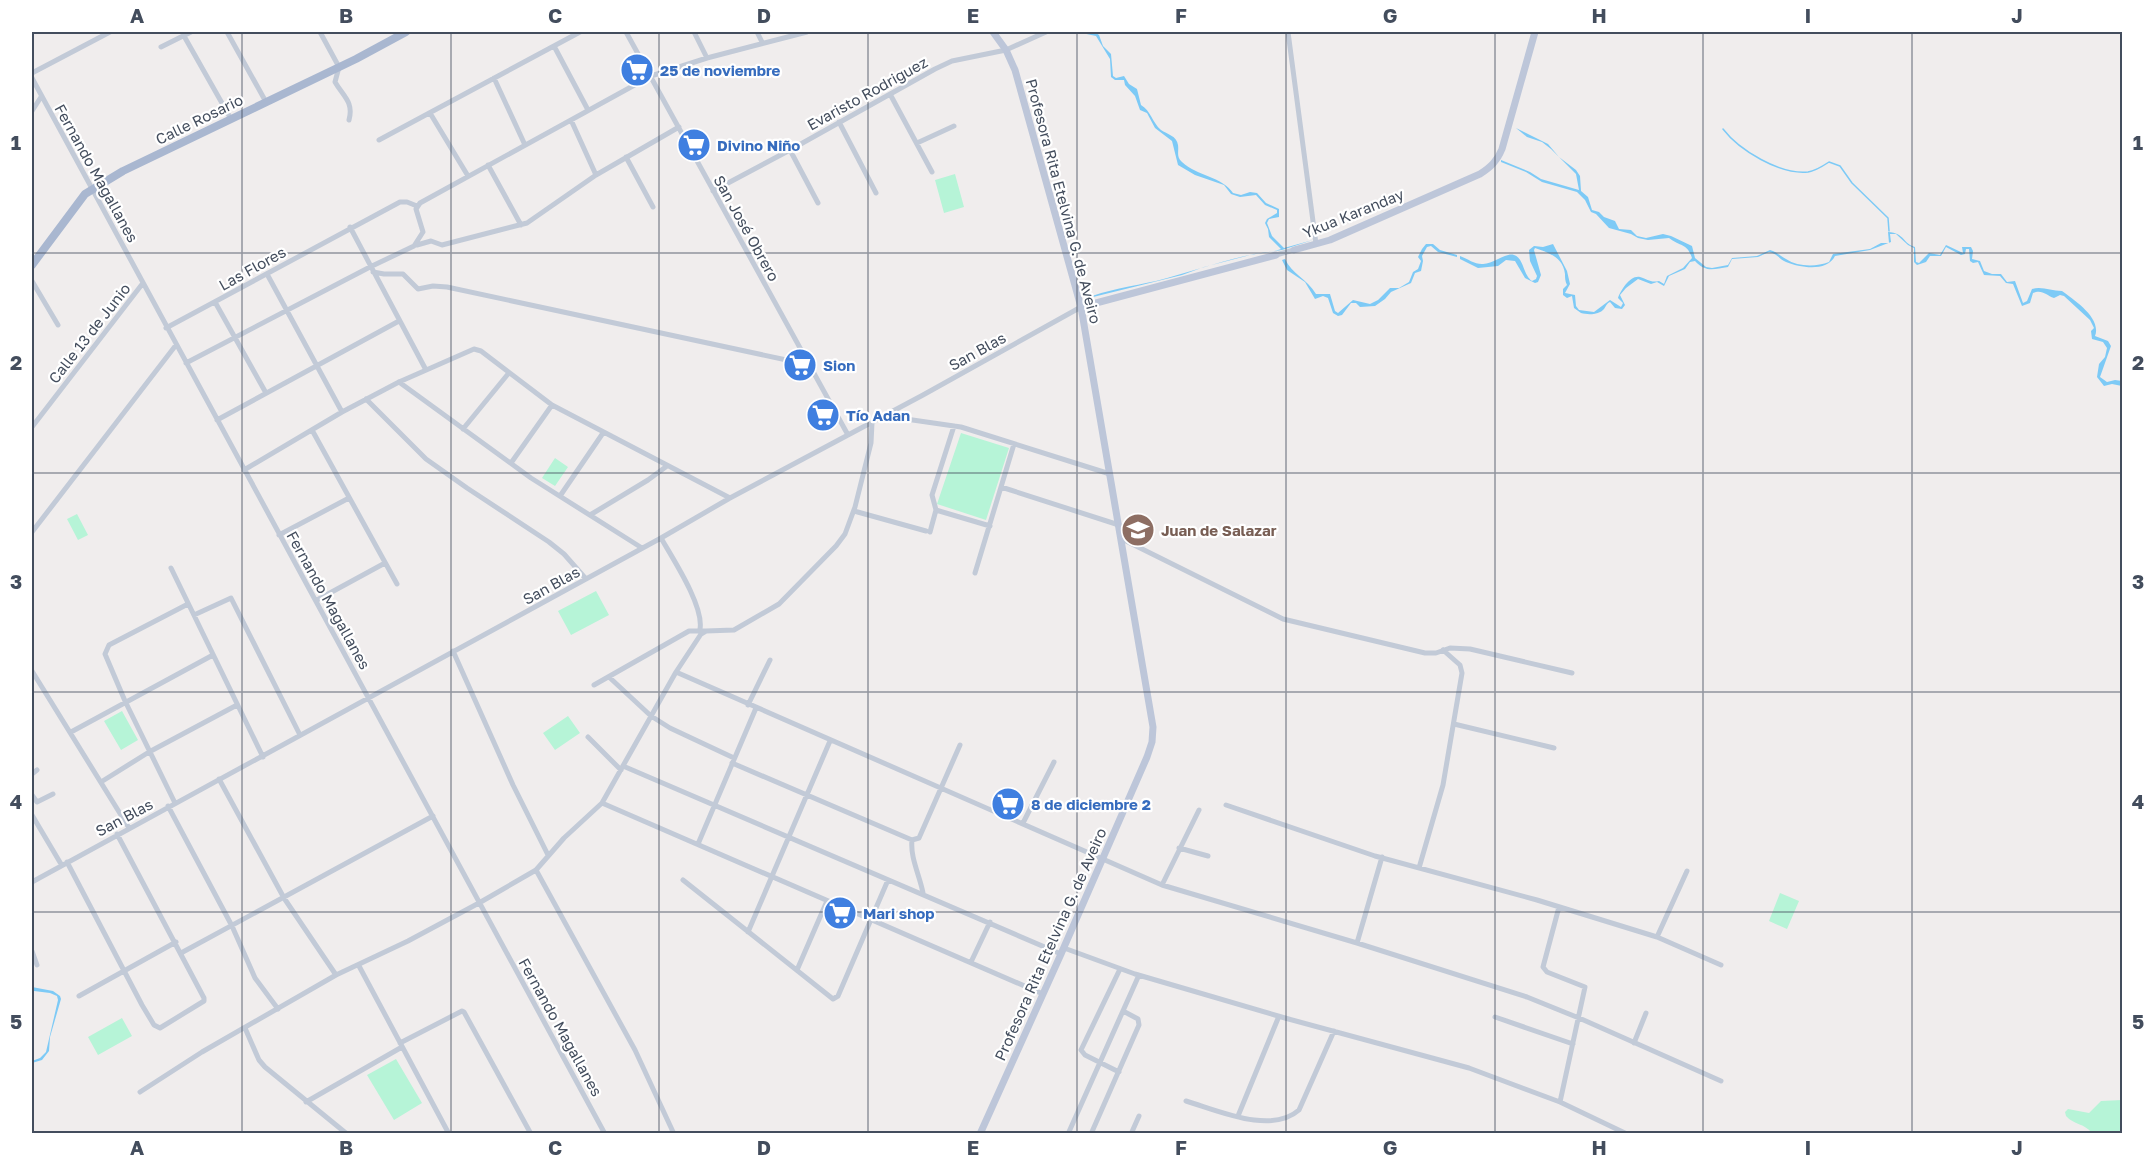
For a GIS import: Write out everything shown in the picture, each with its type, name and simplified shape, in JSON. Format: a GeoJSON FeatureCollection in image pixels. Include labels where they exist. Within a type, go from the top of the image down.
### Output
{"type":"FeatureCollection","features":[{"type":"Feature","properties":{"kind":"main road","name":"Calle Rosario"},"geometry":{"type":"LineString","coordinates":[[32,265],[75,204],[92,188],[406,32]]}},
{"type":"Feature","properties":{"kind":"street"},"geometry":{"type":"LineString","coordinates":[[32,73],[110,32]]}},
{"type":"Feature","properties":{"kind":"street"},"geometry":{"type":"LineString","coordinates":[[161,47],[191,32]]}},
{"type":"Feature","properties":{"kind":"street"},"geometry":{"type":"LineString","coordinates":[[227,32],[266,102]]}},
{"type":"Feature","properties":{"kind":"street"},"geometry":{"type":"LineString","coordinates":[[320,32],[339,67],[335,82],[347,96],[350,105],[349,120]]}},
{"type":"Feature","properties":{"kind":"street"},"geometry":{"type":"LineString","coordinates":[[379,140],[580,32]]}},
{"type":"Feature","properties":{"kind":"street","name":"San José Obrero"},"geometry":{"type":"LineString","coordinates":[[626,32],[848,435]]}},
{"type":"Feature","properties":{"kind":"street"},"geometry":{"type":"LineString","coordinates":[[694,32],[707,58]]}},
{"type":"Feature","properties":{"kind":"street"},"geometry":{"type":"LineString","coordinates":[[757,32],[762,42]]}},
{"type":"Feature","properties":{"kind":"street"},"geometry":{"type":"LineString","coordinates":[[414,246],[423,232],[417,206],[588,110],[651,76],[762,42],[807,32]]}},
{"type":"Feature","properties":{"kind":"street","name":"Profesora Rita Etelvina G. de Aveiro"},"geometry":{"type":"LineString","coordinates":[[980,1134],[1103,859],[1149,750],[1153,727],[1081,307],[1016,70],[1006,50],[993,32]]}},
{"type":"Feature","properties":{"kind":"street","name":"Evaristo Rodriguez"},"geometry":{"type":"LineString","coordinates":[[713,191],[952,61],[1006,50],[1046,32]]}},
{"type":"Feature","properties":{"kind":"street"},"geometry":{"type":"LineString","coordinates":[[1288,32],[1316,244]]}},
{"type":"Feature","properties":{"kind":"street","name":"Ykua Karanday"},"geometry":{"type":"LineString","coordinates":[[1081,307],[1330,240],[1480,174],[1490,167],[1502,149],[1534,32]]}},
{"type":"Feature","properties":{"kind":"street"},"geometry":{"type":"LineString","coordinates":[[184,36],[231,119]]}},
{"type":"Feature","properties":{"kind":"street"},"geometry":{"type":"LineString","coordinates":[[554,46],[588,110]]}},
{"type":"Feature","properties":{"kind":"street","name":"Fernando Magallanes"},"geometry":{"type":"LineString","coordinates":[[32,78],[605,1134]]}},
{"type":"Feature","properties":{"kind":"street"},"geometry":{"type":"LineString","coordinates":[[494,78],[525,145]]}},
{"type":"Feature","properties":{"kind":"street"},"geometry":{"type":"LineString","coordinates":[[890,94],[932,172]]}},
{"type":"Feature","properties":{"kind":"street"},"geometry":{"type":"LineString","coordinates":[[32,111],[41,98]]}},
{"type":"Feature","properties":{"kind":"street"},"geometry":{"type":"LineString","coordinates":[[430,113],[468,176]]}},
{"type":"Feature","properties":{"kind":"street"},"geometry":{"type":"LineString","coordinates":[[571,120],[596,175]]}},
{"type":"Feature","properties":{"kind":"street"},"geometry":{"type":"LineString","coordinates":[[839,122],[876,193]]}},
{"type":"Feature","properties":{"kind":"street"},"geometry":{"type":"LineString","coordinates":[[917,143],[954,126]]}},
{"type":"Feature","properties":{"kind":"street"},"geometry":{"type":"LineString","coordinates":[[186,363],[414,246],[429,241],[442,245],[527,223],[596,175],[679,127]]}},
{"type":"Feature","properties":{"kind":"street"},"geometry":{"type":"LineString","coordinates":[[790,150],[818,203]]}},
{"type":"Feature","properties":{"kind":"street"},"geometry":{"type":"LineString","coordinates":[[626,157],[653,207]]}},
{"type":"Feature","properties":{"kind":"street"},"geometry":{"type":"LineString","coordinates":[[488,165],[521,225]]}},
{"type":"Feature","properties":{"kind":"street","name":"Las Flores"},"geometry":{"type":"LineString","coordinates":[[166,328],[400,202],[417,206]]}},
{"type":"Feature","properties":{"kind":"street"},"geometry":{"type":"LineString","coordinates":[[350,227],[426,370]]}},
{"type":"Feature","properties":{"kind":"street"},"geometry":{"type":"LineString","coordinates":[[372,269],[384,274],[403,274],[418,289],[433,286],[447,287],[810,365]]}},
{"type":"Feature","properties":{"kind":"street"},"geometry":{"type":"LineString","coordinates":[[267,274],[342,412]]}},
{"type":"Feature","properties":{"kind":"street"},"geometry":{"type":"LineString","coordinates":[[32,281],[58,325]]}},
{"type":"Feature","properties":{"kind":"street","name":"Calle 13 de Junio"},"geometry":{"type":"LineString","coordinates":[[32,427],[143,283]]}},
{"type":"Feature","properties":{"kind":"street"},"geometry":{"type":"LineString","coordinates":[[215,302],[266,393]]}},
{"type":"Feature","properties":{"kind":"street","name":"San Blas"},"geometry":{"type":"LineString","coordinates":[[32,882],[1081,307]]}},
{"type":"Feature","properties":{"kind":"street"},"geometry":{"type":"LineString","coordinates":[[217,420],[399,321]]}},
{"type":"Feature","properties":{"kind":"street"},"geometry":{"type":"LineString","coordinates":[[32,532],[176,345]]}},
{"type":"Feature","properties":{"kind":"street"},"geometry":{"type":"LineString","coordinates":[[244,470],[366,399],[474,349],[481,351],[508,374],[552,405],[730,498]]}},
{"type":"Feature","properties":{"kind":"street"},"geometry":{"type":"LineString","coordinates":[[463,429],[508,374]]}},
{"type":"Feature","properties":{"kind":"street"},"geometry":{"type":"LineString","coordinates":[[399,382],[511,463],[642,548]]}},
{"type":"Feature","properties":{"kind":"street"},"geometry":{"type":"LineString","coordinates":[[366,399],[426,459],[549,542],[564,554],[586,579]]}},
{"type":"Feature","properties":{"kind":"street"},"geometry":{"type":"LineString","coordinates":[[511,463],[552,405]]}},
{"type":"Feature","properties":{"kind":"street"},"geometry":{"type":"LineString","coordinates":[[883,416],[954,426],[1110,474]]}},
{"type":"Feature","properties":{"kind":"street"},"geometry":{"type":"LineString","coordinates":[[594,685],[689,631],[734,630],[779,604],[845,534],[854,511],[871,444],[872,423]]}},
{"type":"Feature","properties":{"kind":"street"},"geometry":{"type":"LineString","coordinates":[[854,511],[928,532],[936,510],[932,495],[954,426]]}},
{"type":"Feature","properties":{"kind":"street"},"geometry":{"type":"LineString","coordinates":[[312,430],[397,584]]}},
{"type":"Feature","properties":{"kind":"street"},"geometry":{"type":"LineString","coordinates":[[560,496],[603,433]]}},
{"type":"Feature","properties":{"kind":"street"},"geometry":{"type":"LineString","coordinates":[[975,573],[1014,444]]}},
{"type":"Feature","properties":{"kind":"street"},"geometry":{"type":"LineString","coordinates":[[590,514],[667,466]]}},
{"type":"Feature","properties":{"kind":"street"},"geometry":{"type":"LineString","coordinates":[[1001,487],[1119,525]]}},
{"type":"Feature","properties":{"kind":"street"},"geometry":{"type":"LineString","coordinates":[[279,535],[349,498]]}},
{"type":"Feature","properties":{"kind":"street"},"geometry":{"type":"LineString","coordinates":[[936,510],[990,526]]}},
{"type":"Feature","properties":{"kind":"street"},"geometry":{"type":"LineString","coordinates":[[661,538],[693,598],[703,630]]}},
{"type":"Feature","properties":{"kind":"street"},"geometry":{"type":"LineString","coordinates":[[1122,539],[1283,619],[1425,653],[1456,648],[1572,674]]}},
{"type":"Feature","properties":{"kind":"street"},"geometry":{"type":"LineString","coordinates":[[316,600],[385,563]]}},
{"type":"Feature","properties":{"kind":"street"},"geometry":{"type":"LineString","coordinates":[[171,568],[263,757]]}},
{"type":"Feature","properties":{"kind":"street"},"geometry":{"type":"LineString","coordinates":[[194,615],[231,598],[300,735]]}},
{"type":"Feature","properties":{"kind":"street"},"geometry":{"type":"LineString","coordinates":[[175,803],[107,659],[106,649],[109,645],[188,604]]}},
{"type":"Feature","properties":{"kind":"street"},"geometry":{"type":"LineString","coordinates":[[140,1092],[336,975],[359,966],[480,903],[536,870],[548,855],[602,803],[676,672],[703,630]]}},
{"type":"Feature","properties":{"kind":"street"},"geometry":{"type":"LineString","coordinates":[[1419,868],[1443,784],[1462,672],[1455,659],[1443,650]]}},
{"type":"Feature","properties":{"kind":"street"},"geometry":{"type":"LineString","coordinates":[[453,651],[513,785],[548,855]]}},
{"type":"Feature","properties":{"kind":"street"},"geometry":{"type":"LineString","coordinates":[[71,732],[213,655]]}},
{"type":"Feature","properties":{"kind":"street"},"geometry":{"type":"LineString","coordinates":[[748,705],[770,660]]}},
{"type":"Feature","properties":{"kind":"street"},"geometry":{"type":"LineString","coordinates":[[32,671],[129,828]]}},
{"type":"Feature","properties":{"kind":"street"},"geometry":{"type":"LineString","coordinates":[[676,672],[1162,885],[1527,997],[1720,1081]]}},
{"type":"Feature","properties":{"kind":"street"},"geometry":{"type":"LineString","coordinates":[[609,677],[651,716],[670,728],[807,796],[912,840],[919,838],[960,745]]}},
{"type":"Feature","properties":{"kind":"street"},"geometry":{"type":"LineString","coordinates":[[101,782],[149,752],[237,705]]}},
{"type":"Feature","properties":{"kind":"street"},"geometry":{"type":"LineString","coordinates":[[698,844],[756,708]]}},
{"type":"Feature","properties":{"kind":"street"},"geometry":{"type":"LineString","coordinates":[[1454,724],[1554,748]]}},
{"type":"Feature","properties":{"kind":"street"},"geometry":{"type":"LineString","coordinates":[[588,737],[622,768],[716,804],[888,880],[1063,951],[1279,1016],[1469,1068],[1560,1102],[1627,1134]]}},
{"type":"Feature","properties":{"kind":"street"},"geometry":{"type":"LineString","coordinates":[[748,932],[830,741]]}},
{"type":"Feature","properties":{"kind":"street"},"geometry":{"type":"LineString","coordinates":[[1023,823],[1054,762]]}},
{"type":"Feature","properties":{"kind":"street"},"geometry":{"type":"LineString","coordinates":[[219,779],[284,898],[336,975]]}},
{"type":"Feature","properties":{"kind":"street"},"geometry":{"type":"LineString","coordinates":[[32,795],[37,802],[53,794]]}},
{"type":"Feature","properties":{"kind":"street"},"geometry":{"type":"LineString","coordinates":[[602,803],[1043,994]]}},
{"type":"Feature","properties":{"kind":"street"},"geometry":{"type":"LineString","coordinates":[[1226,805],[1382,857],[1657,937],[1721,965]]}},
{"type":"Feature","properties":{"kind":"street"},"geometry":{"type":"LineString","coordinates":[[168,806],[232,926],[255,978],[278,1009]]}},
{"type":"Feature","properties":{"kind":"street"},"geometry":{"type":"LineString","coordinates":[[1162,885],[1199,810]]}},
{"type":"Feature","properties":{"kind":"street"},"geometry":{"type":"LineString","coordinates":[[32,814],[64,863],[154,1025],[160,1028],[204,1001],[176,942],[117,834]]}},
{"type":"Feature","properties":{"kind":"street"},"geometry":{"type":"LineString","coordinates":[[181,954],[433,816]]}},
{"type":"Feature","properties":{"kind":"street"},"geometry":{"type":"LineString","coordinates":[[912,840],[912,853],[919,873],[922,893]]}},
{"type":"Feature","properties":{"kind":"street"},"geometry":{"type":"LineString","coordinates":[[1179,848],[1208,856]]}},
{"type":"Feature","properties":{"kind":"street"},"geometry":{"type":"LineString","coordinates":[[1357,943],[1382,857]]}},
{"type":"Feature","properties":{"kind":"street"},"geometry":{"type":"LineString","coordinates":[[536,870],[634,1050],[674,1134]]}},
{"type":"Feature","properties":{"kind":"street"},"geometry":{"type":"LineString","coordinates":[[1657,937],[1687,872]]}},
{"type":"Feature","properties":{"kind":"street"},"geometry":{"type":"LineString","coordinates":[[683,880],[833,999],[836,999],[888,880]]}},
{"type":"Feature","properties":{"kind":"street"},"geometry":{"type":"LineString","coordinates":[[797,970],[827,901]]}},
{"type":"Feature","properties":{"kind":"street"},"geometry":{"type":"LineString","coordinates":[[1559,907],[1543,967],[1547,972],[1585,987],[1560,1102]]}},
{"type":"Feature","properties":{"kind":"street"},"geometry":{"type":"LineString","coordinates":[[970,962],[990,922]]}},
{"type":"Feature","properties":{"kind":"street"},"geometry":{"type":"LineString","coordinates":[[80,996],[176,942]]}},
{"type":"Feature","properties":{"kind":"street"},"geometry":{"type":"LineString","coordinates":[[32,951],[37,965]]}},
{"type":"Feature","properties":{"kind":"street"},"geometry":{"type":"LineString","coordinates":[[359,966],[449,1134]]}},
{"type":"Feature","properties":{"kind":"street"},"geometry":{"type":"LineString","coordinates":[[1119,1072],[1085,1055],[1081,1050],[1120,969]]}},
{"type":"Feature","properties":{"kind":"street"},"geometry":{"type":"LineString","coordinates":[[1068,1134],[1139,975]]}},
{"type":"Feature","properties":{"kind":"street"},"geometry":{"type":"LineString","coordinates":[[306,1102],[462,1011],[531,1134]]}},
{"type":"Feature","properties":{"kind":"street"},"geometry":{"type":"LineString","coordinates":[[1091,1134],[1140,1025],[1138,1019],[1123,1011]]}},
{"type":"Feature","properties":{"kind":"street"},"geometry":{"type":"LineString","coordinates":[[1634,1043],[1646,1012]]}},
{"type":"Feature","properties":{"kind":"street"},"geometry":{"type":"LineString","coordinates":[[1238,1116],[1279,1016]]}},
{"type":"Feature","properties":{"kind":"street"},"geometry":{"type":"LineString","coordinates":[[1495,1017],[1574,1044]]}},
{"type":"Feature","properties":{"kind":"street"},"geometry":{"type":"LineString","coordinates":[[245,1028],[259,1060],[306,1102],[347,1134]]}},
{"type":"Feature","properties":{"kind":"street"},"geometry":{"type":"LineString","coordinates":[[1186,1101],[1258,1122],[1294,1114],[1299,1110],[1317,1073],[1334,1031]]}},
{"type":"Feature","properties":{"kind":"street"},"geometry":{"type":"LineString","coordinates":[[1131,1134],[1139,1116]]}},
{"type":"Feature","properties":{"kind":"green space"},"geometry":{"type":"Polygon","coordinates":[[[955,174],[964,207],[944,213],[935,180],[955,174]]]}},
{"type":"Feature","properties":{"kind":"green space"},"geometry":{"type":"Polygon","coordinates":[[[961,433],[1009,448],[986,520],[937,504],[961,433]]]}},
{"type":"Feature","properties":{"kind":"green space"},"geometry":{"type":"Polygon","coordinates":[[[555,458],[568,467],[555,486],[542,478],[555,458]]]}},
{"type":"Feature","properties":{"kind":"green space"},"geometry":{"type":"Polygon","coordinates":[[[77,514],[88,535],[78,540],[67,519],[77,514]]]}},
{"type":"Feature","properties":{"kind":"green space"},"geometry":{"type":"Polygon","coordinates":[[[596,591],[609,615],[571,635],[558,611],[596,591]]]}},
{"type":"Feature","properties":{"kind":"green space"},"geometry":{"type":"Polygon","coordinates":[[[122,711],[138,740],[121,750],[104,721],[122,711]]]}},
{"type":"Feature","properties":{"kind":"green space"},"geometry":{"type":"Polygon","coordinates":[[[568,716],[580,733],[555,750],[543,733],[568,716]]]}},
{"type":"Feature","properties":{"kind":"green space"},"geometry":{"type":"Polygon","coordinates":[[[1780,893],[1799,901],[1787,929],[1769,921],[1780,893]]]}},
{"type":"Feature","properties":{"kind":"green space"},"geometry":{"type":"Polygon","coordinates":[[[122,1018],[132,1036],[98,1055],[88,1037],[122,1018]]]}},
{"type":"Feature","properties":{"kind":"green space"},"geometry":{"type":"Polygon","coordinates":[[[396,1059],[422,1103],[394,1120],[367,1075],[396,1059]]]}},
{"type":"Feature","properties":{"kind":"green space"},"geometry":{"type":"Polygon","coordinates":[[[2122,1100],[2122,1133],[2092,1133],[2086,1127],[2069,1119],[2065,1112],[2068,1109],[2089,1113],[2101,1101],[2122,1100]]]}},
{"type":"Feature","properties":{"kind":"water"},"geometry":{"type":"Polygon","coordinates":[[[1077,32],[1095,32],[1099,35],[1103,46],[1111,54],[1113,76],[1116,78],[1124,76],[1129,84],[1137,89],[1141,105],[1147,110],[1155,124],[1176,139],[1178,156],[1182,162],[1223,183],[1233,193],[1241,195],[1250,192],[1257,193],[1266,203],[1279,209],[1279,217],[1269,219],[1267,223],[1272,236],[1284,248],[1313,240],[1282,250],[1272,251],[1281,249],[1269,237],[1265,223],[1267,219],[1277,213],[1277,210],[1265,205],[1256,195],[1240,197],[1231,194],[1224,185],[1195,175],[1178,165],[1172,141],[1155,128],[1147,113],[1140,110],[1135,96],[1125,85],[1124,80],[1115,80],[1111,77],[1110,59],[1096,36],[1077,32]]]}},
{"type":"Feature","properties":{"kind":"water"},"geometry":{"type":"Polygon","coordinates":[[[1516,128],[1548,144],[1559,157],[1542,142],[1527,137],[1516,128]]]}},
{"type":"Feature","properties":{"kind":"water"},"geometry":{"type":"Polygon","coordinates":[[[1559,157],[1580,176],[1581,191],[1588,197],[1592,210],[1615,221],[1619,229],[1631,230],[1637,236],[1646,238],[1663,234],[1692,246],[1695,258],[1706,267],[1728,265],[1732,258],[1757,256],[1770,250],[1796,264],[1818,265],[1829,262],[1833,254],[1870,249],[1881,243],[1888,243],[1870,250],[1835,256],[1831,261],[1826,265],[1820,267],[1792,264],[1769,252],[1758,257],[1732,259],[1728,267],[1714,269],[1707,269],[1695,261],[1690,262],[1685,269],[1669,276],[1664,286],[1657,282],[1651,284],[1638,279],[1620,295],[1625,305],[1622,309],[1615,308],[1610,302],[1599,312],[1581,313],[1574,308],[1572,296],[1567,298],[1563,295],[1563,289],[1567,285],[1564,268],[1550,254],[1535,248],[1541,275],[1535,283],[1525,278],[1515,261],[1506,260],[1498,266],[1478,268],[1460,259],[1460,256],[1486,264],[1507,255],[1514,255],[1520,259],[1532,281],[1537,276],[1530,261],[1529,250],[1534,246],[1543,247],[1553,244],[1567,271],[1570,284],[1565,293],[1575,295],[1576,306],[1579,310],[1594,312],[1610,300],[1621,307],[1623,303],[1618,298],[1624,287],[1633,278],[1640,277],[1664,284],[1667,276],[1683,268],[1692,258],[1686,247],[1669,238],[1648,240],[1609,228],[1596,214],[1591,212],[1585,200],[1577,192],[1542,182],[1526,172],[1501,162],[1501,160],[1530,172],[1541,179],[1579,190],[1576,174],[1559,157]]]}},
{"type":"Feature","properties":{"kind":"water"},"geometry":{"type":"Polygon","coordinates":[[[1888,232],[1898,234],[1901,236],[1908,244],[1915,247],[1916,262],[1919,263],[1929,253],[1940,255],[1946,245],[1963,253],[1962,247],[1971,247],[1972,259],[1980,261],[1984,271],[2001,274],[2007,282],[2015,281],[2023,303],[2027,301],[2032,289],[2062,291],[2080,304],[2091,316],[2096,329],[2095,336],[2108,341],[2111,346],[2100,377],[2107,382],[2122,381],[2122,386],[2112,384],[2104,386],[2097,377],[2099,364],[2105,357],[2107,348],[2103,342],[2092,339],[2091,331],[2094,328],[2090,320],[2064,296],[2054,298],[2036,292],[2033,293],[2030,303],[2022,306],[2013,284],[2006,283],[2000,276],[1984,275],[1978,262],[1970,261],[1969,249],[1961,255],[1946,247],[1941,256],[1930,256],[1926,262],[1917,265],[1914,262],[1914,248],[1908,245],[1896,234],[1890,234],[1891,242],[1889,243],[1888,232]]]}},
{"type":"Feature","properties":{"kind":"water"},"geometry":{"type":"Polygon","coordinates":[[[1426,244],[1433,244],[1440,250],[1457,255],[1457,257],[1438,252],[1431,246],[1427,247],[1422,256],[1421,271],[1415,273],[1411,283],[1391,292],[1375,306],[1360,307],[1356,303],[1351,303],[1342,315],[1338,316],[1333,313],[1328,298],[1323,296],[1315,299],[1305,282],[1287,270],[1282,260],[1285,259],[1316,294],[1330,294],[1335,311],[1338,313],[1353,300],[1370,304],[1378,300],[1390,288],[1399,288],[1409,282],[1413,272],[1418,269],[1421,261],[1418,257],[1426,244]]]}},
{"type":"Feature","properties":{"kind":"water"},"geometry":{"type":"Polygon","coordinates":[[[1203,268],[1182,275],[1085,299],[1110,291],[1203,268]]]}},
{"type":"Feature","properties":{"kind":"water"},"geometry":{"type":"Polygon","coordinates":[[[32,987],[53,991],[61,999],[50,1037],[49,1051],[42,1060],[32,1063],[46,1052],[58,1000],[57,996],[34,991],[32,987]]]}},
{"type":"Feature","properties":{"kind":"waterway"},"geometry":{"type":"LineString","coordinates":[[1723,129],[1750,153],[1785,170],[1808,172],[1829,162],[1840,166],[1852,183],[1888,218],[1889,231]]}},
{"type":"Feature","properties":{"kind":"place","name":"25 de noviembre"},"geometry":{"type":"Point","coordinates":[637,70]}},
{"type":"Feature","properties":{"kind":"place","name":"Divino Niño"},"geometry":{"type":"Point","coordinates":[694,145]}},
{"type":"Feature","properties":{"kind":"place","name":"Sion"},"geometry":{"type":"Point","coordinates":[800,365]}},
{"type":"Feature","properties":{"kind":"place","name":"Tío Adan"},"geometry":{"type":"Point","coordinates":[823,415]}},
{"type":"Feature","properties":{"kind":"place","name":"Juan de Salazar"},"geometry":{"type":"Point","coordinates":[1138,530]}},
{"type":"Feature","properties":{"kind":"place","name":"8 de diciembre 2"},"geometry":{"type":"Point","coordinates":[1008,804]}},
{"type":"Feature","properties":{"kind":"place","name":"Mari shop"},"geometry":{"type":"Point","coordinates":[840,913]}}]}
